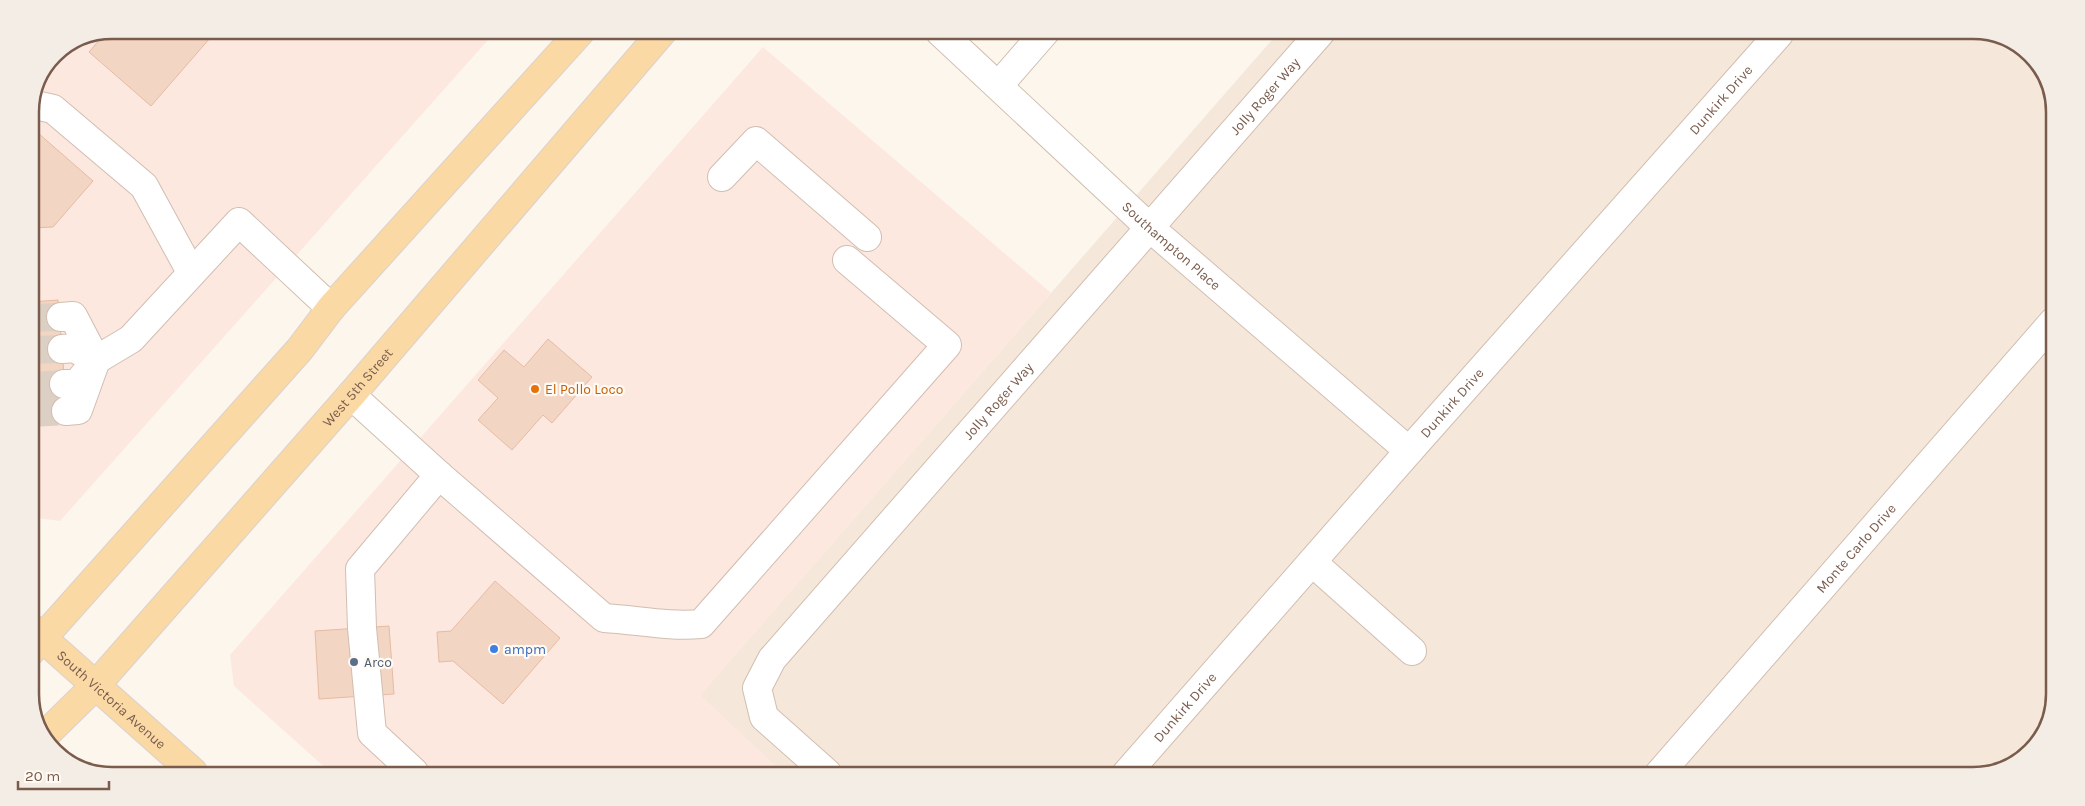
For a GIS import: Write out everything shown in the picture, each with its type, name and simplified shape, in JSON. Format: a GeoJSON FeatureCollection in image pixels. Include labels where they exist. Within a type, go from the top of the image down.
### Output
{"type":"FeatureCollection","features":[{"type":"Feature","properties":{"kind":"main road"},"geometry":{"type":"LineString","coordinates":[[39,634],[300,349],[331,308],[574,39]]}},
{"type":"Feature","properties":{"kind":"main road","name":"West 5th Street"},"geometry":{"type":"LineString","coordinates":[[49,731],[96,685],[351,396],[656,39]]}},
{"type":"Feature","properties":{"kind":"main road","name":"South Victoria Avenue"},"geometry":{"type":"LineString","coordinates":[[39,643],[96,685],[187,767]]}},
{"type":"Feature","properties":{"kind":"street","name":"Southampton Place"},"geometry":{"type":"LineString","coordinates":[[948,39],[1150,227],[1409,451]]}},
{"type":"Feature","properties":{"kind":"street"},"geometry":{"type":"LineString","coordinates":[[999,85],[1039,39]]}},
{"type":"Feature","properties":{"kind":"street","name":"Jolly Roger Way"},"geometry":{"type":"LineString","coordinates":[[820,767],[764,718],[758,688],[772,659],[1315,39]]}},
{"type":"Feature","properties":{"kind":"street","name":"Dunkirk Drive"},"geometry":{"type":"LineString","coordinates":[[1132,767],[1409,451],[1776,39]]}},
{"type":"Feature","properties":{"kind":"street"},"geometry":{"type":"LineString","coordinates":[[39,106],[53,109],[144,186],[191,272]]}},
{"type":"Feature","properties":{"kind":"street"},"geometry":{"type":"LineString","coordinates":[[722,177],[756,141],[867,237]]}},
{"type":"Feature","properties":{"kind":"street"},"geometry":{"type":"LineString","coordinates":[[64,384],[77,384],[96,360],[131,339],[238,222],[331,308]]}},
{"type":"Feature","properties":{"kind":"street"},"geometry":{"type":"LineString","coordinates":[[351,396],[438,475],[604,618],[632,619],[678,626],[701,624],[946,345],[847,260]]}},
{"type":"Feature","properties":{"kind":"street"},"geometry":{"type":"LineString","coordinates":[[61,316],[73,316],[96,360],[78,410],[66,411]]}},
{"type":"Feature","properties":{"kind":"street","name":"Monte Carlo Drive"},"geometry":{"type":"LineString","coordinates":[[1665,767],[2046,330]]}},
{"type":"Feature","properties":{"kind":"street"},"geometry":{"type":"LineString","coordinates":[[62,349],[74,348],[96,360]]}},
{"type":"Feature","properties":{"kind":"street"},"geometry":{"type":"LineString","coordinates":[[409,767],[372,733],[364,653],[360,569],[438,475]]}},
{"type":"Feature","properties":{"kind":"street"},"geometry":{"type":"LineString","coordinates":[[1312,562],[1412,651]]}},
{"type":"Feature","properties":{"kind":"shaded area"},"geometry":{"type":"Polygon","coordinates":[[[112,39],[489,39],[60,521],[39,518],[39,112],[40,97],[44,84],[60,60],[84,44],[97,40],[112,39]]]}},
{"type":"Feature","properties":{"kind":"shaded area"},"geometry":{"type":"Polygon","coordinates":[[[1273,39],[1973,39],[1988,40],[2014,51],[2031,67],[2041,84],[2046,107],[2046,704],[2039,727],[2031,739],[2025,746],[2006,760],[1988,766],[1973,767],[776,767],[699,696],[1273,39]]]}},
{"type":"Feature","properties":{"kind":"shaded area"},"geometry":{"type":"Polygon","coordinates":[[[763,47],[1051,293],[700,695],[777,767],[324,767],[234,686],[230,655],[763,47]]]}},
{"type":"Feature","properties":{"kind":"building"},"geometry":{"type":"Polygon","coordinates":[[[209,39],[151,106],[89,52],[99,40],[209,39]]]}},
{"type":"Feature","properties":{"kind":"building"},"geometry":{"type":"Polygon","coordinates":[[[39,134],[93,181],[53,227],[39,228],[39,134]]]}},
{"type":"Feature","properties":{"kind":"building"},"geometry":{"type":"Polygon","coordinates":[[[58,300],[67,411],[39,414],[39,301],[58,300]]]}},
{"type":"Feature","properties":{"kind":"building","name":"El Pollo Loco"},"geometry":{"type":"Polygon","coordinates":[[[548,339],[592,377],[552,423],[543,415],[512,450],[478,420],[498,398],[478,380],[504,350],[524,367],[548,339]]]}},
{"type":"Feature","properties":{"kind":"building","name":"ampm"},"geometry":{"type":"Polygon","coordinates":[[[495,581],[560,638],[503,704],[453,661],[439,662],[437,632],[451,631],[495,581]]]}},
{"type":"Feature","properties":{"kind":"building","name":"Arco"},"geometry":{"type":"Polygon","coordinates":[[[389,626],[394,694],[319,699],[315,631],[389,626]]]}},
{"type":"Feature","properties":{"kind":"tunnel"},"geometry":{"type":"LineString","coordinates":[[39,318],[61,317]]}},
{"type":"Feature","properties":{"kind":"tunnel"},"geometry":{"type":"LineString","coordinates":[[39,350],[62,349]]}},
{"type":"Feature","properties":{"kind":"tunnel"},"geometry":{"type":"LineString","coordinates":[[39,385],[64,384]]}},
{"type":"Feature","properties":{"kind":"tunnel"},"geometry":{"type":"LineString","coordinates":[[39,412],[66,411]]}},
{"type":"Feature","properties":{"kind":"place","name":"El Pollo Loco"},"geometry":{"type":"Point","coordinates":[535,389]}},
{"type":"Feature","properties":{"kind":"place","name":"ampm"},"geometry":{"type":"Point","coordinates":[494,649]}},
{"type":"Feature","properties":{"kind":"place","name":"Arco"},"geometry":{"type":"Point","coordinates":[354,662]}}]}
